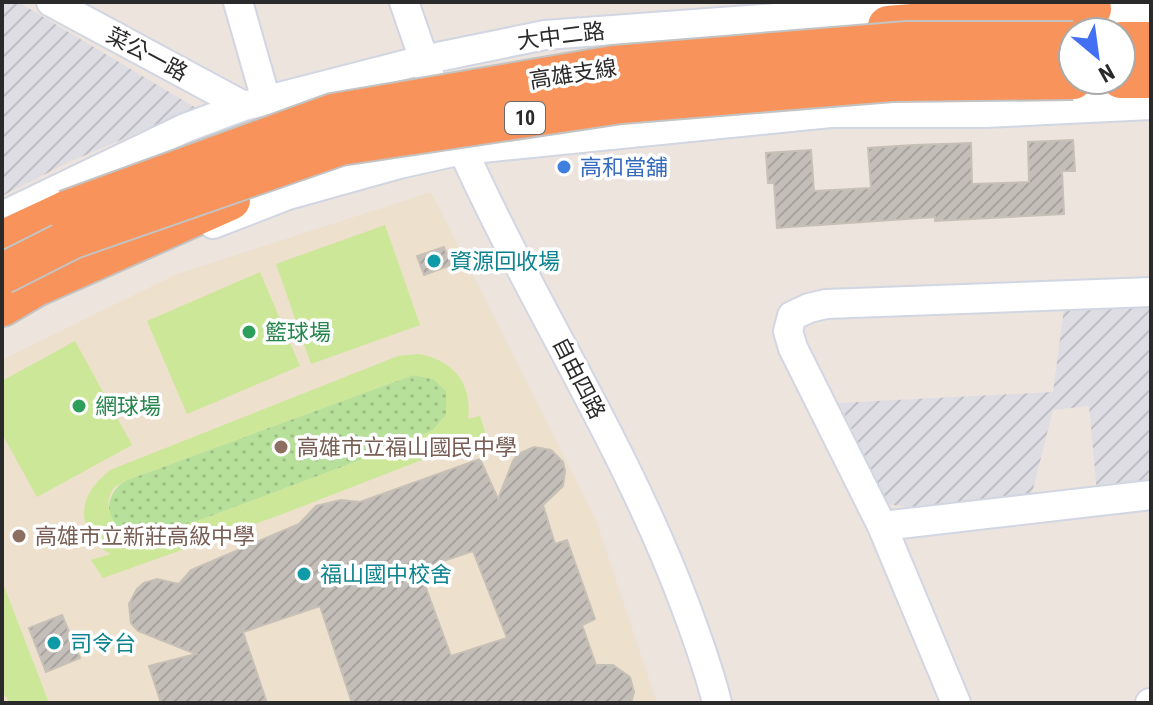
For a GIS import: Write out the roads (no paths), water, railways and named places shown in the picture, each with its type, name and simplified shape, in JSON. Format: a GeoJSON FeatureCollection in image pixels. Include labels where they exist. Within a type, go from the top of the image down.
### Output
{"type":"FeatureCollection","features":[{"type":"Feature","properties":{"kind":"highway"},"geometry":{"type":"LineString","coordinates":[[66,211],[211,139],[359,91],[617,52],[733,20],[1057,26]]}},
{"type":"Feature","properties":{"kind":"highway","name":"高雄支線"},"geometry":{"type":"LineString","coordinates":[[2,241],[66,211],[333,114],[614,66],[1057,28]]}},
{"type":"Feature","properties":{"kind":"highway","name":"高雄支線"},"geometry":{"type":"LineString","coordinates":[[2,274],[73,238],[340,145],[621,103],[892,81],[1057,79]]}},
{"type":"Feature","properties":{"kind":"highway"},"geometry":{"type":"LineString","coordinates":[[2,306],[34,287],[304,167]]}},
{"type":"Feature","properties":{"kind":"street","name":"菜公一路"},"geometry":{"type":"LineString","coordinates":[[51,2],[255,103]]}},
{"type":"Feature","properties":{"kind":"street"},"geometry":{"type":"LineString","coordinates":[[238,2],[255,103]]}},
{"type":"Feature","properties":{"kind":"street","name":"自由四路"},"geometry":{"type":"LineString","coordinates":[[404,2],[423,60],[462,150],[625,467],[663,548],[709,671],[717,703]]}},
{"type":"Feature","properties":{"kind":"street"},"geometry":{"type":"LineString","coordinates":[[1125,16],[1151,10]]}},
{"type":"Feature","properties":{"kind":"street","name":"大中二路"},"geometry":{"type":"LineString","coordinates":[[2,216],[185,128],[255,103],[423,60],[545,35],[733,20]]}},
{"type":"Feature","properties":{"kind":"street"},"geometry":{"type":"LineString","coordinates":[[2,320],[99,269],[288,195],[462,150],[830,113],[984,113],[1151,105]]}},
{"type":"Feature","properties":{"kind":"street"},"geometry":{"type":"LineString","coordinates":[[2,298],[168,214],[304,167],[376,148],[462,150]]}},
{"type":"Feature","properties":{"kind":"street"},"geometry":{"type":"LineString","coordinates":[[956,703],[882,526],[793,348],[788,331],[792,316],[826,304],[1151,292]]}},
{"type":"Feature","properties":{"kind":"street"},"geometry":{"type":"LineString","coordinates":[[882,526],[1151,495]]}},
{"type":"Feature","properties":{"kind":"place","name":"高和當舖"},"geometry":{"type":"Point","coordinates":[564,167]}},
{"type":"Feature","properties":{"kind":"place","name":"資源回收場"},"geometry":{"type":"Point","coordinates":[434,261]}},
{"type":"Feature","properties":{"kind":"place","name":"籃球場"},"geometry":{"type":"Point","coordinates":[249,332]}},
{"type":"Feature","properties":{"kind":"place","name":"網球場"},"geometry":{"type":"Point","coordinates":[79,406]}},
{"type":"Feature","properties":{"kind":"place","name":"高雄市立福山國民中學"},"geometry":{"type":"Point","coordinates":[281,447]}},
{"type":"Feature","properties":{"kind":"place","name":"高雄市立新莊高級中學"},"geometry":{"type":"Point","coordinates":[19,536]}},
{"type":"Feature","properties":{"kind":"place","name":"福山國中校舍"},"geometry":{"type":"Point","coordinates":[304,574]}},
{"type":"Feature","properties":{"kind":"place","name":"司令台"},"geometry":{"type":"Point","coordinates":[54,643]}}]}
